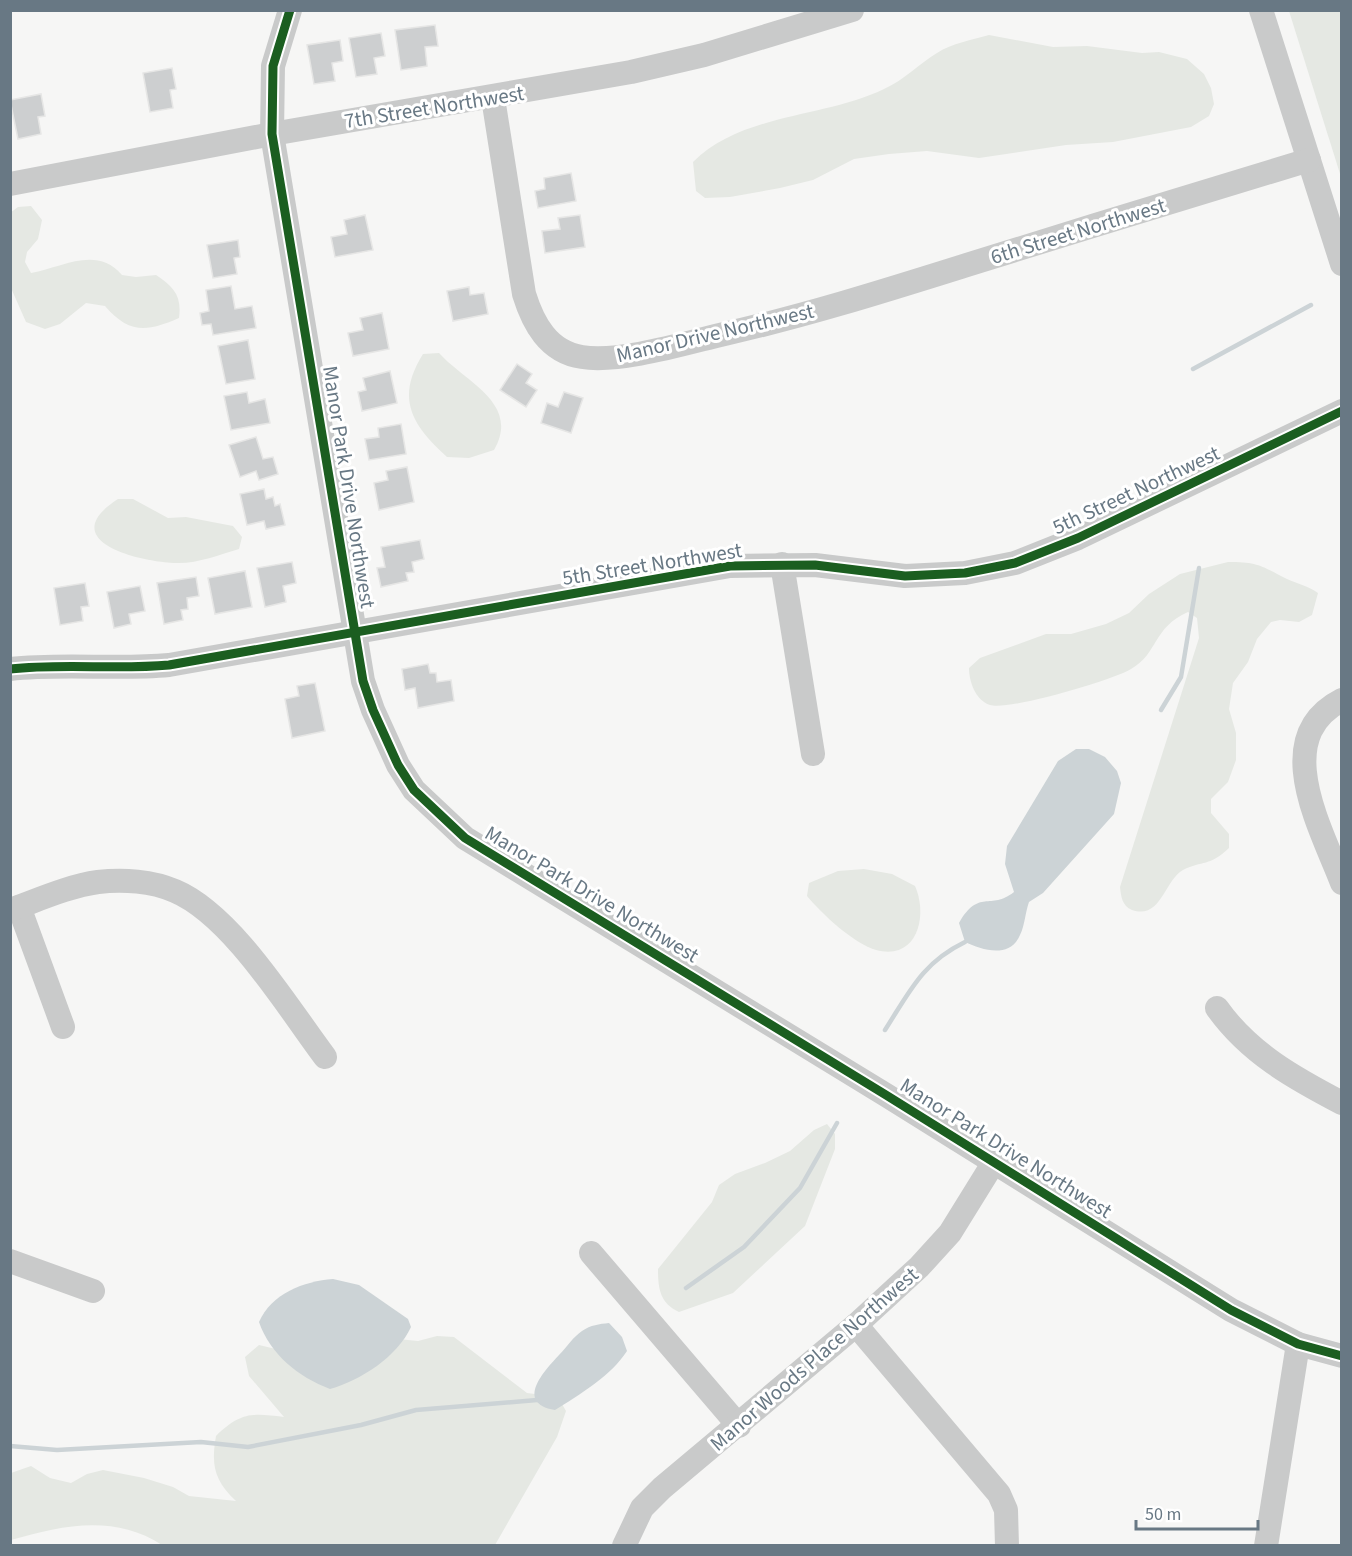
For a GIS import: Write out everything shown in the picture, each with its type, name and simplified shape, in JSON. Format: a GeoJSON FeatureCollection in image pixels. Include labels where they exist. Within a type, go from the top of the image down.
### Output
{"type":"FeatureCollection","features":[{"type":"Feature","properties":{"kind":"street","name":"Manor Park Drive Northwest"},"geometry":{"type":"LineString","coordinates":[[290,10],[273,66],[272,134],[363,681],[373,710],[398,765],[414,790],[465,838],[1231,1310],[1298,1344],[1341,1356]]}},
{"type":"Feature","properties":{"kind":"street","name":"7th Street Northwest"},"geometry":{"type":"LineString","coordinates":[[10,184],[272,134],[493,98],[694,58],[852,10]]}},
{"type":"Feature","properties":{"kind":"street"},"geometry":{"type":"LineString","coordinates":[[1261,10],[1341,264]]}},
{"type":"Feature","properties":{"kind":"street","name":"Manor Drive Northwest"},"geometry":{"type":"LineString","coordinates":[[493,98],[524,294],[538,328],[552,344],[582,357],[609,357],[778,322],[848,302]]}},
{"type":"Feature","properties":{"kind":"street","name":"6th Street Northwest"},"geometry":{"type":"LineString","coordinates":[[848,302],[1309,160]]}},
{"type":"Feature","properties":{"kind":"street","name":"5th Street Northwest"},"geometry":{"type":"LineString","coordinates":[[10,669],[72,664],[135,668],[169,664],[730,566],[782,564],[905,576],[965,573],[1015,563],[1078,538],[1341,411]]}},
{"type":"Feature","properties":{"kind":"street"},"geometry":{"type":"LineString","coordinates":[[782,564],[813,754]]}},
{"type":"Feature","properties":{"kind":"street"},"geometry":{"type":"LineString","coordinates":[[1341,700],[1317,717],[1308,731],[1303,750],[1303,769],[1341,883]]}},
{"type":"Feature","properties":{"kind":"street"},"geometry":{"type":"LineString","coordinates":[[63,1027],[15,909],[97,882],[127,881],[175,891],[196,903],[226,930],[250,958],[325,1057]]}},
{"type":"Feature","properties":{"kind":"street"},"geometry":{"type":"LineString","coordinates":[[1217,1008],[1245,1043],[1270,1062],[1340,1099]]}},
{"type":"Feature","properties":{"kind":"street","name":"Manor Woods Place Northwest"},"geometry":{"type":"LineString","coordinates":[[624,1545],[642,1508],[856,1325],[940,1245],[965,1211],[994,1162]]}},
{"type":"Feature","properties":{"kind":"street"},"geometry":{"type":"LineString","coordinates":[[591,1253],[738,1426]]}},
{"type":"Feature","properties":{"kind":"street"},"geometry":{"type":"LineString","coordinates":[[10,1261],[93,1292]]}},
{"type":"Feature","properties":{"kind":"street"},"geometry":{"type":"LineString","coordinates":[[856,1325],[999,1494],[1006,1510],[1007,1545]]}},
{"type":"Feature","properties":{"kind":"street"},"geometry":{"type":"LineString","coordinates":[[1266,1545],[1298,1344]]}},
{"type":"Feature","properties":{"kind":"shaded area"},"geometry":{"type":"Polygon","coordinates":[[[1289,11],[1341,11],[1341,177],[1289,11]]]}},
{"type":"Feature","properties":{"kind":"shaded area"},"geometry":{"type":"Polygon","coordinates":[[[989,35],[1053,47],[1087,46],[1142,53],[1159,52],[1187,59],[1204,74],[1211,88],[1214,104],[1209,116],[1191,127],[1113,142],[1066,145],[979,158],[927,151],[889,154],[854,159],[813,180],[780,188],[730,197],[705,198],[696,191],[693,162],[713,146],[735,134],[759,125],[861,98],[905,77],[930,57],[943,50],[989,35]]]}},
{"type":"Feature","properties":{"kind":"shaded area"},"geometry":{"type":"Polygon","coordinates":[[[31,206],[42,220],[38,239],[27,252],[25,262],[31,273],[90,260],[101,261],[112,266],[122,275],[136,277],[156,275],[172,288],[178,298],[179,318],[157,326],[139,328],[122,322],[105,306],[86,303],[60,324],[45,329],[26,322],[11,288],[10,213],[18,207],[31,206]]]}},
{"type":"Feature","properties":{"kind":"shaded area"},"geometry":{"type":"Polygon","coordinates":[[[439,353],[475,384],[495,406],[500,419],[500,434],[494,450],[469,458],[447,457],[417,422],[411,410],[410,385],[423,354],[439,353]]]}},
{"type":"Feature","properties":{"kind":"shaded area"},"geometry":{"type":"Polygon","coordinates":[[[118,499],[133,499],[168,518],[186,517],[233,526],[242,537],[239,549],[208,559],[184,563],[160,562],[124,553],[109,546],[98,537],[94,527],[100,514],[118,499]]]}},
{"type":"Feature","properties":{"kind":"shaded area"},"geometry":{"type":"Polygon","coordinates":[[[1228,562],[1259,566],[1318,593],[1312,615],[1299,622],[1280,620],[1271,622],[1257,639],[1248,662],[1233,683],[1229,709],[1236,733],[1236,760],[1228,782],[1211,799],[1211,813],[1229,834],[1229,848],[1211,861],[1183,870],[1150,910],[1142,912],[1132,910],[1124,903],[1120,887],[1199,638],[1197,618],[1188,612],[1177,618],[1168,625],[1140,663],[1131,669],[1083,687],[1038,699],[1001,706],[985,703],[974,690],[969,668],[980,658],[1046,634],[1071,634],[1106,624],[1129,613],[1149,594],[1180,574],[1228,562]]]}},
{"type":"Feature","properties":{"kind":"shaded area"},"geometry":{"type":"Polygon","coordinates":[[[1076,749],[1089,749],[1105,757],[1117,771],[1121,783],[1114,814],[1043,893],[1029,902],[1022,931],[1015,943],[1003,950],[995,951],[965,942],[959,923],[966,912],[979,903],[998,900],[1014,892],[1005,864],[1007,846],[1058,761],[1076,749]]]}},
{"type":"Feature","properties":{"kind":"shaded area"},"geometry":{"type":"Polygon","coordinates":[[[864,869],[892,874],[915,886],[919,898],[919,922],[916,933],[902,949],[890,952],[876,950],[858,941],[838,927],[807,896],[809,883],[838,871],[864,869]]]}},
{"type":"Feature","properties":{"kind":"shaded area"},"geometry":{"type":"Polygon","coordinates":[[[827,1124],[835,1134],[835,1149],[805,1226],[733,1293],[679,1312],[668,1304],[661,1295],[658,1269],[712,1202],[719,1185],[735,1174],[790,1151],[814,1130],[827,1124]]]}},
{"type":"Feature","properties":{"kind":"shaded area"},"geometry":{"type":"Polygon","coordinates":[[[333,1279],[359,1285],[408,1319],[411,1327],[397,1348],[377,1366],[354,1380],[330,1389],[307,1378],[287,1363],[270,1344],[259,1322],[264,1312],[272,1304],[290,1291],[300,1286],[333,1279]]]}},
{"type":"Feature","properties":{"kind":"shaded area"},"geometry":{"type":"Polygon","coordinates":[[[609,1323],[622,1337],[627,1351],[612,1369],[555,1410],[536,1401],[536,1386],[541,1377],[573,1339],[589,1327],[609,1323]]]}},
{"type":"Feature","properties":{"kind":"shaded area"},"geometry":{"type":"Polygon","coordinates":[[[437,1336],[454,1337],[527,1393],[558,1397],[566,1411],[557,1437],[495,1545],[162,1545],[144,1535],[126,1529],[88,1525],[50,1530],[11,1540],[11,1473],[31,1466],[50,1478],[71,1483],[87,1474],[103,1470],[144,1478],[173,1487],[189,1496],[236,1501],[223,1486],[216,1471],[214,1455],[216,1436],[233,1422],[247,1416],[284,1417],[249,1376],[245,1357],[259,1345],[280,1350],[398,1339],[418,1341],[437,1336]]]}},
{"type":"Feature","properties":{"kind":"building"},"geometry":{"type":"Polygon","coordinates":[[[435,25],[438,46],[425,47],[427,66],[401,70],[395,30],[435,25]]]}},
{"type":"Feature","properties":{"kind":"building"},"geometry":{"type":"Polygon","coordinates":[[[381,33],[385,56],[374,58],[377,74],[356,77],[349,38],[381,33]]]}},
{"type":"Feature","properties":{"kind":"building"},"geometry":{"type":"Polygon","coordinates":[[[340,40],[343,61],[332,63],[335,81],[314,84],[307,45],[340,40]]]}},
{"type":"Feature","properties":{"kind":"building"},"geometry":{"type":"Polygon","coordinates":[[[172,68],[176,89],[170,90],[173,108],[150,112],[143,73],[172,68]]]}},
{"type":"Feature","properties":{"kind":"building"},"geometry":{"type":"Polygon","coordinates":[[[41,94],[45,116],[38,117],[41,134],[18,139],[10,100],[41,94]]]}},
{"type":"Feature","properties":{"kind":"building"},"geometry":{"type":"Polygon","coordinates":[[[571,173],[576,201],[538,208],[535,191],[545,189],[544,178],[571,173]]]}},
{"type":"Feature","properties":{"kind":"building"},"geometry":{"type":"Polygon","coordinates":[[[365,215],[373,250],[335,257],[331,237],[347,234],[344,220],[365,215]]]}},
{"type":"Feature","properties":{"kind":"building"},"geometry":{"type":"Polygon","coordinates":[[[580,215],[585,247],[545,253],[542,231],[560,229],[558,218],[580,215]]]}},
{"type":"Feature","properties":{"kind":"building"},"geometry":{"type":"Polygon","coordinates":[[[238,240],[240,257],[234,258],[237,274],[213,278],[207,245],[238,240]]]}},
{"type":"Feature","properties":{"kind":"building"},"geometry":{"type":"Polygon","coordinates":[[[231,286],[235,309],[252,306],[256,328],[213,335],[211,324],[202,325],[200,313],[209,311],[206,290],[231,286]]]}},
{"type":"Feature","properties":{"kind":"building"},"geometry":{"type":"Polygon","coordinates":[[[469,287],[470,295],[484,293],[488,314],[453,321],[447,291],[469,287]]]}},
{"type":"Feature","properties":{"kind":"building"},"geometry":{"type":"Polygon","coordinates":[[[382,313],[389,349],[353,356],[348,333],[363,330],[360,318],[382,313]]]}},
{"type":"Feature","properties":{"kind":"building"},"geometry":{"type":"Polygon","coordinates":[[[248,340],[255,379],[226,384],[218,346],[248,340]]]}},
{"type":"Feature","properties":{"kind":"building"},"geometry":{"type":"Polygon","coordinates":[[[517,364],[532,374],[526,383],[537,390],[526,407],[500,390],[517,364]]]}},
{"type":"Feature","properties":{"kind":"building"},"geometry":{"type":"Polygon","coordinates":[[[390,371],[397,403],[362,411],[358,392],[366,390],[363,378],[390,371]]]}},
{"type":"Feature","properties":{"kind":"building"},"geometry":{"type":"Polygon","coordinates":[[[247,392],[249,403],[265,399],[270,423],[231,430],[224,396],[247,392]]]}},
{"type":"Feature","properties":{"kind":"building"},"geometry":{"type":"Polygon","coordinates":[[[564,392],[583,398],[571,433],[541,423],[547,403],[558,407],[564,392]]]}},
{"type":"Feature","properties":{"kind":"building"},"geometry":{"type":"Polygon","coordinates":[[[401,424],[406,454],[369,460],[365,439],[379,437],[378,428],[401,424]]]}},
{"type":"Feature","properties":{"kind":"building"},"geometry":{"type":"Polygon","coordinates":[[[256,437],[263,459],[273,457],[278,474],[259,480],[256,471],[240,477],[229,445],[256,437]]]}},
{"type":"Feature","properties":{"kind":"building"},"geometry":{"type":"Polygon","coordinates":[[[407,467],[414,502],[379,510],[374,483],[388,480],[386,471],[407,467]]]}},
{"type":"Feature","properties":{"kind":"building"},"geometry":{"type":"Polygon","coordinates":[[[264,489],[266,499],[273,497],[275,506],[280,504],[285,525],[266,529],[264,521],[247,525],[240,494],[264,489]]]}},
{"type":"Feature","properties":{"kind":"building"},"geometry":{"type":"Polygon","coordinates":[[[420,540],[424,559],[412,562],[414,572],[406,573],[408,581],[381,587],[377,568],[385,567],[381,547],[420,540]]]}},
{"type":"Feature","properties":{"kind":"building"},"geometry":{"type":"Polygon","coordinates":[[[292,562],[296,583],[283,586],[286,602],[265,607],[257,568],[292,562]]]}},
{"type":"Feature","properties":{"kind":"building"},"geometry":{"type":"Polygon","coordinates":[[[245,571],[252,607],[215,614],[208,578],[245,571]]]}},
{"type":"Feature","properties":{"kind":"building"},"geometry":{"type":"Polygon","coordinates":[[[196,577],[199,596],[187,598],[188,609],[181,610],[183,620],[164,624],[157,583],[196,577]]]}},
{"type":"Feature","properties":{"kind":"building"},"geometry":{"type":"Polygon","coordinates":[[[85,583],[89,606],[81,607],[83,621],[60,625],[54,588],[85,583]]]}},
{"type":"Feature","properties":{"kind":"building"},"geometry":{"type":"Polygon","coordinates":[[[140,586],[145,611],[129,614],[131,624],[114,628],[107,592],[140,586]]]}},
{"type":"Feature","properties":{"kind":"building"},"geometry":{"type":"Polygon","coordinates":[[[428,664],[430,673],[436,673],[437,682],[451,680],[454,701],[418,708],[415,688],[405,690],[402,669],[428,664]]]}},
{"type":"Feature","properties":{"kind":"building"},"geometry":{"type":"Polygon","coordinates":[[[315,683],[325,731],[292,738],[285,699],[299,696],[297,686],[315,683]]]}},
{"type":"Feature","properties":{"kind":"waterway"},"geometry":{"type":"LineString","coordinates":[[1193,369],[1311,305]]}},
{"type":"Feature","properties":{"kind":"waterway"},"geometry":{"type":"LineString","coordinates":[[1161,710],[1181,677],[1199,568]]}},
{"type":"Feature","properties":{"kind":"waterway"},"geometry":{"type":"LineString","coordinates":[[885,1030],[927,969],[950,950],[965,942]]}},
{"type":"Feature","properties":{"kind":"waterway"},"geometry":{"type":"LineString","coordinates":[[686,1288],[744,1247],[800,1188],[837,1123]]}},
{"type":"Feature","properties":{"kind":"waterway"},"geometry":{"type":"LineString","coordinates":[[10,1446],[57,1450],[201,1442],[248,1447],[361,1425],[416,1410],[537,1400]]}},
{"type":"Feature","properties":{"kind":"cycle path"},"geometry":{"type":"LineString","coordinates":[[290,10],[273,66],[272,134],[363,681],[373,710],[398,765],[414,790],[465,838],[886,1095],[1231,1310],[1298,1344],[1342,1356]]}},
{"type":"Feature","properties":{"kind":"cycle path"},"geometry":{"type":"LineString","coordinates":[[10,669],[169,665],[730,566],[815,565],[905,576],[965,573],[1015,563],[1078,538],[1342,411]]}}]}
